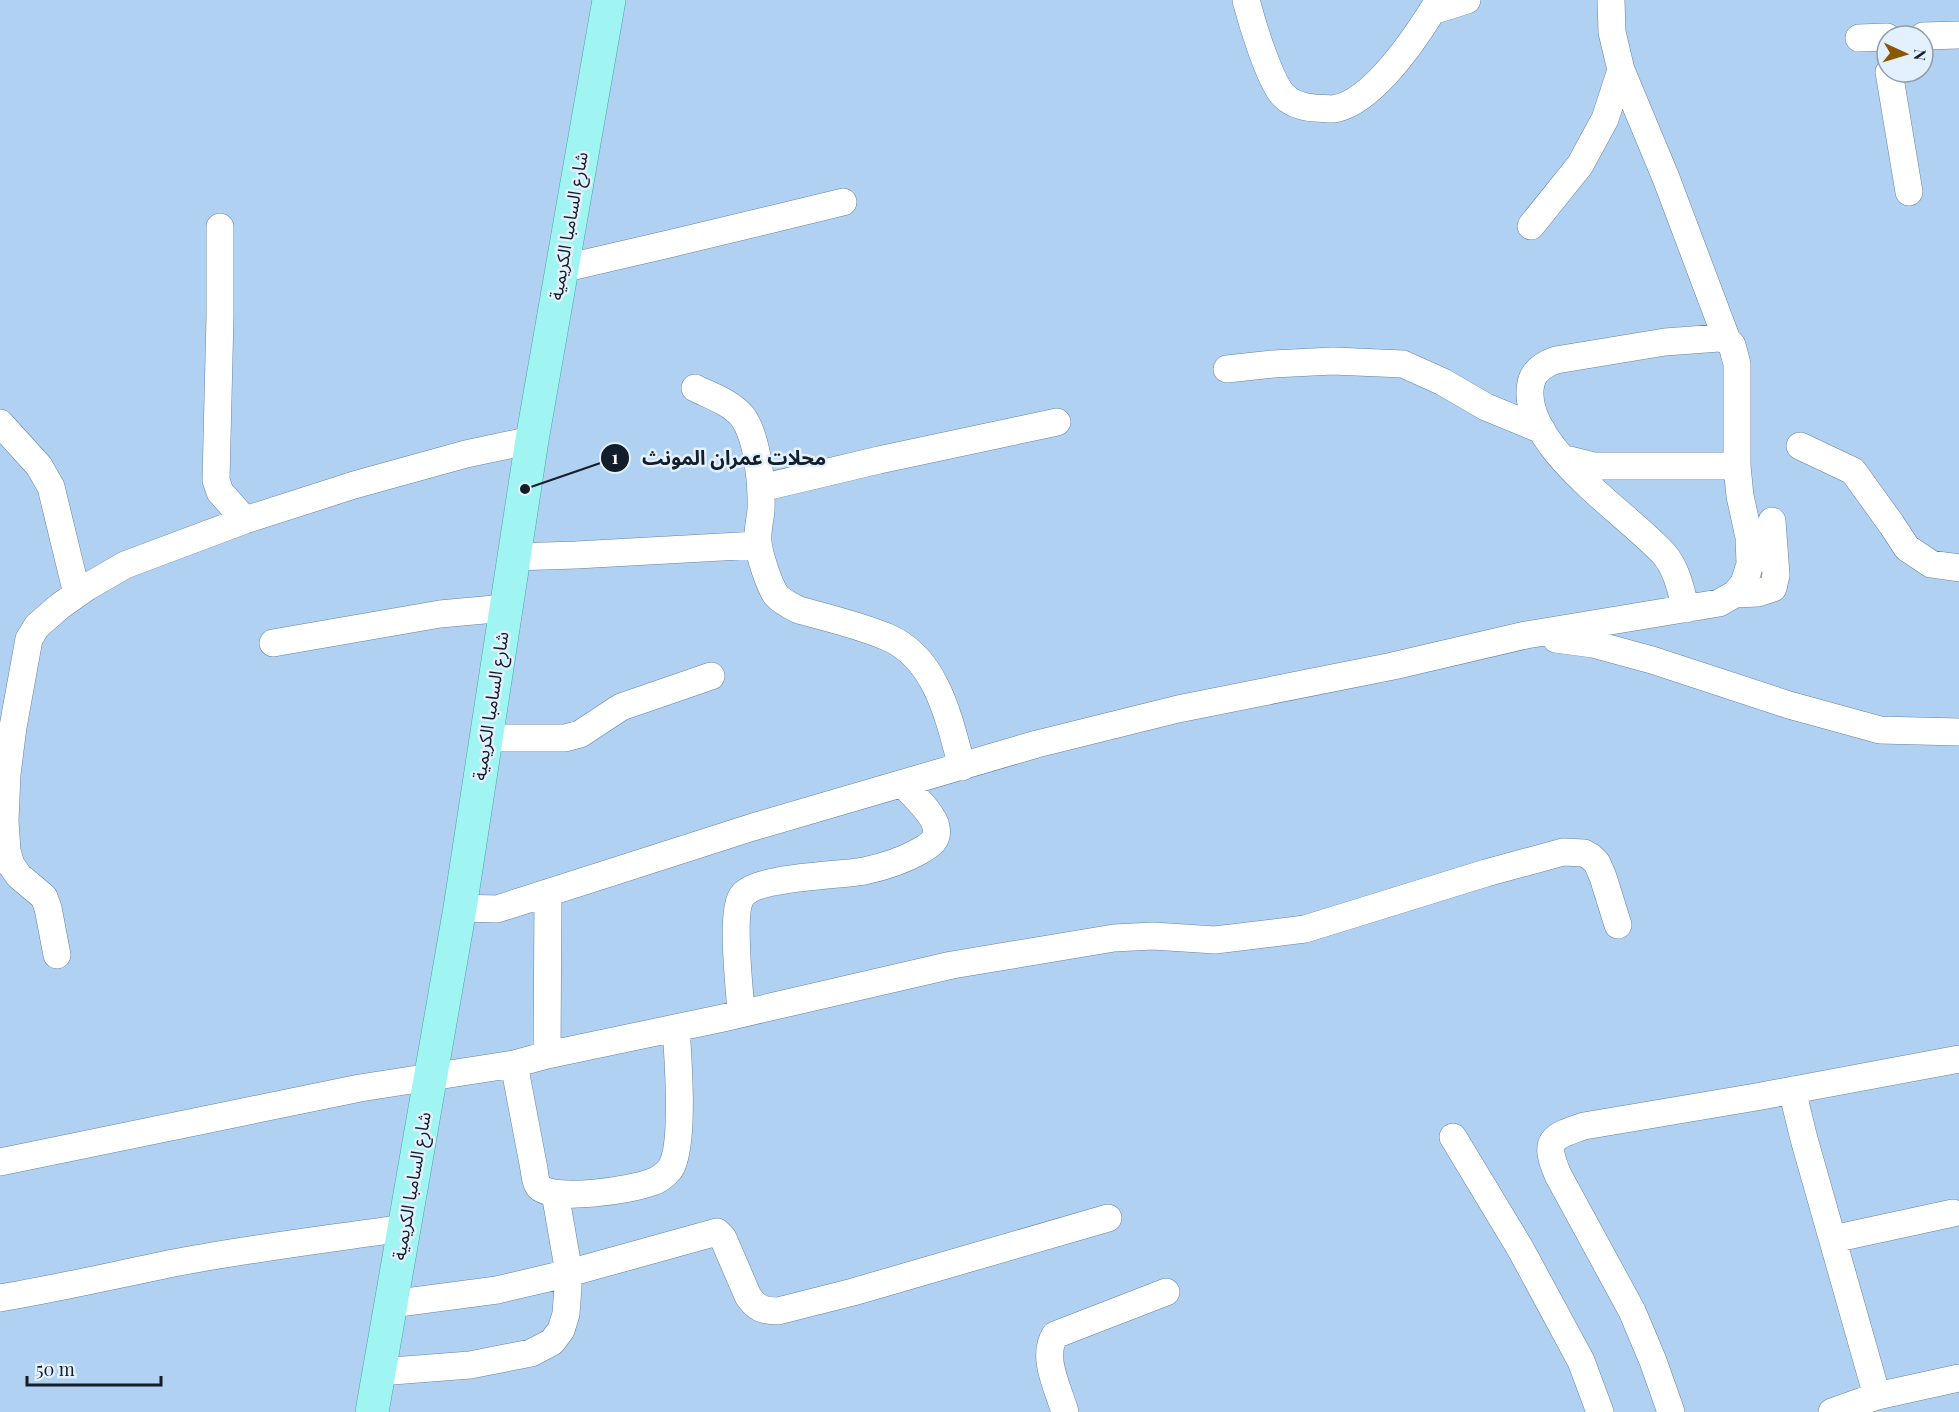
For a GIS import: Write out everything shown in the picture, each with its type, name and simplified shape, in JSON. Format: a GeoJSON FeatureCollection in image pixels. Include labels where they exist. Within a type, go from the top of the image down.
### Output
{"type":"FeatureCollection","features":[{"type":"Feature","properties":{"kind":"main road","name":"شارع السامبا الكريمية"},"geometry":{"type":"LineString","coordinates":[[372,1412],[460,908],[531,440],[609,0]]}},
{"type":"Feature","properties":{"kind":"street"},"geometry":{"type":"LineString","coordinates":[[1246,0],[1251,20],[1274,80],[1283,95],[1295,104],[1311,108],[1333,109],[1364,94],[1382,79],[1435,6],[1467,0]]}},
{"type":"Feature","properties":{"kind":"street"},"geometry":{"type":"LineString","coordinates":[[460,908],[497,909],[753,827],[1037,744],[1178,710],[1393,666],[1526,635],[1719,603],[1735,594],[1744,582],[1750,564],[1749,537],[1740,496],[1737,466],[1735,350],[1727,340],[1666,178],[1621,70],[1612,32],[1611,0]]}},
{"type":"Feature","properties":{"kind":"street"},"geometry":{"type":"LineString","coordinates":[[1935,36],[1959,35]]}},
{"type":"Feature","properties":{"kind":"street"},"geometry":{"type":"LineString","coordinates":[[1531,226],[1580,165],[1605,119],[1621,70]]}},
{"type":"Feature","properties":{"kind":"street"},"geometry":{"type":"LineString","coordinates":[[1891,84],[1909,192]]}},
{"type":"Feature","properties":{"kind":"street"},"geometry":{"type":"LineString","coordinates":[[561,268],[843,202]]}},
{"type":"Feature","properties":{"kind":"street"},"geometry":{"type":"LineString","coordinates":[[220,227],[216,480],[220,492],[245,520]]}},
{"type":"Feature","properties":{"kind":"street"},"geometry":{"type":"LineString","coordinates":[[1686,609],[1678,579],[1665,556],[1594,492],[1562,458],[1542,430],[1529,403],[1529,391],[1532,378],[1537,370],[1545,363],[1556,360],[1665,342],[1719,338],[1727,340]]}},
{"type":"Feature","properties":{"kind":"street"},"geometry":{"type":"LineString","coordinates":[[1227,369],[1333,361],[1403,364],[1443,382],[1486,407],[1542,430]]}},
{"type":"Feature","properties":{"kind":"street"},"geometry":{"type":"LineString","coordinates":[[695,388],[731,405],[743,417],[756,452],[761,488],[758,545],[776,595],[799,609],[888,637],[909,650],[924,665],[937,688],[962,767]]}},
{"type":"Feature","properties":{"kind":"street"},"geometry":{"type":"LineString","coordinates":[[761,488],[1057,422]]}},
{"type":"Feature","properties":{"kind":"street"},"geometry":{"type":"LineString","coordinates":[[0,423],[39,466],[51,487],[77,594]]}},
{"type":"Feature","properties":{"kind":"street"},"geometry":{"type":"LineString","coordinates":[[57,955],[44,897],[19,876],[3,857],[13,727],[29,639],[45,617],[77,594],[125,565],[245,520],[354,485],[466,454],[531,440]]}},
{"type":"Feature","properties":{"kind":"street"},"geometry":{"type":"LineString","coordinates":[[1800,446],[1853,471],[1907,549],[1931,564],[1959,568]]}},
{"type":"Feature","properties":{"kind":"street"},"geometry":{"type":"LineString","coordinates":[[1562,458],[1594,466],[1737,466]]}},
{"type":"Feature","properties":{"kind":"street"},"geometry":{"type":"LineString","coordinates":[[1735,594],[1758,593],[1773,588],[1776,575],[1772,521]]}},
{"type":"Feature","properties":{"kind":"street"},"geometry":{"type":"LineString","coordinates":[[514,557],[758,545]]}},
{"type":"Feature","properties":{"kind":"street"},"geometry":{"type":"LineString","coordinates":[[273,643],[440,614],[506,608]]}},
{"type":"Feature","properties":{"kind":"street"},"geometry":{"type":"LineString","coordinates":[[1526,635],[1593,644],[1652,660],[1789,705],[1880,730],[1959,732]]}},
{"type":"Feature","properties":{"kind":"street"},"geometry":{"type":"LineString","coordinates":[[486,738],[565,738],[580,734],[621,707],[711,676]]}},
{"type":"Feature","properties":{"kind":"street"},"geometry":{"type":"LineString","coordinates":[[741,1013],[736,940],[737,911],[741,896],[751,887],[767,883],[866,870],[912,855],[933,843],[936,826],[903,784]]}},
{"type":"Feature","properties":{"kind":"street"},"geometry":{"type":"LineString","coordinates":[[0,1162],[360,1088],[514,1064],[952,965],[1114,938],[1153,936],[1215,940],[1305,929],[1486,873],[1563,852],[1584,853],[1591,856],[1597,863],[1618,925]]}},
{"type":"Feature","properties":{"kind":"street"},"geometry":{"type":"LineString","coordinates":[[547,1055],[548,894]]}},
{"type":"Feature","properties":{"kind":"street"},"geometry":{"type":"LineString","coordinates":[[514,1064],[536,1182],[544,1190],[555,1193],[582,1194],[624,1189],[652,1182],[664,1176],[672,1167],[676,1156],[680,1103],[676,1028]]}},
{"type":"Feature","properties":{"kind":"street"},"geometry":{"type":"LineString","coordinates":[[1671,1412],[1632,1311],[1558,1175],[1550,1150],[1552,1142],[1559,1134],[1584,1126],[1959,1059]]}},
{"type":"Feature","properties":{"kind":"street"},"geometry":{"type":"LineString","coordinates":[[1792,1090],[1877,1396]]}},
{"type":"Feature","properties":{"kind":"street"},"geometry":{"type":"LineString","coordinates":[[1453,1137],[1520,1248],[1581,1360],[1600,1412]]}},
{"type":"Feature","properties":{"kind":"street"},"geometry":{"type":"LineString","coordinates":[[379,1371],[470,1365],[531,1353],[552,1342],[561,1330],[566,1314],[569,1274],[555,1193]]}},
{"type":"Feature","properties":{"kind":"street"},"geometry":{"type":"LineString","coordinates":[[1833,1239],[1953,1213]]}},
{"type":"Feature","properties":{"kind":"street"},"geometry":{"type":"LineString","coordinates":[[391,1304],[497,1290],[569,1274],[717,1232],[723,1238],[753,1304],[760,1309],[778,1311],[853,1292],[1108,1218]]}},
{"type":"Feature","properties":{"kind":"street"},"geometry":{"type":"LineString","coordinates":[[0,1298],[54,1289],[179,1262],[404,1228]]}},
{"type":"Feature","properties":{"kind":"street"},"geometry":{"type":"LineString","coordinates":[[1065,1412],[1048,1356],[1049,1344],[1055,1335],[1166,1292]]}},
{"type":"Feature","properties":{"kind":"street"},"geometry":{"type":"LineString","coordinates":[[1837,1411],[1877,1396],[1959,1378]]}},
{"type":"Feature","properties":{"kind":"place","name":"محلات عمران المونث"},"geometry":{"type":"Point","coordinates":[525,489]}}]}
